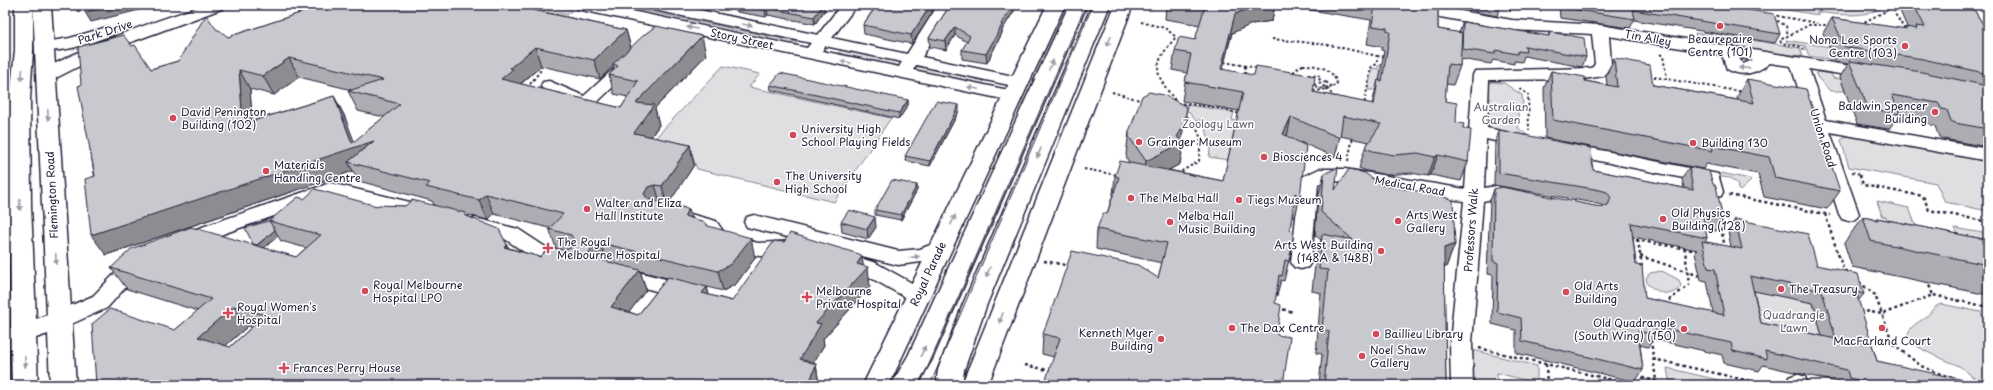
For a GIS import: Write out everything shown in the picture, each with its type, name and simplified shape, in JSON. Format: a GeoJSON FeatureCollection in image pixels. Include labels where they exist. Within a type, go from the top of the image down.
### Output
{"type":"FeatureCollection","features":[{"type":"Feature","properties":{"kind":"main road"},"geometry":{"type":"LineString","coordinates":[[24,5],[24,50],[20,109],[15,336],[25,385]]}},
{"type":"Feature","properties":{"kind":"main road","name":"Flemington Road"},"geometry":{"type":"LineString","coordinates":[[42,5],[63,385]]}},
{"type":"Feature","properties":{"kind":"main road","name":"Royal Parade"},"geometry":{"type":"LineString","coordinates":[[876,385],[1056,5]]}},
{"type":"Feature","properties":{"kind":"main road"},"geometry":{"type":"LineString","coordinates":[[904,385],[919,359],[1078,5]]}},
{"type":"Feature","properties":{"kind":"main road"},"geometry":{"type":"LineString","coordinates":[[949,385],[951,370],[974,307],[1101,5]]}},
{"type":"Feature","properties":{"kind":"main road"},"geometry":{"type":"LineString","coordinates":[[975,385],[1124,5]]}},
{"type":"Feature","properties":{"kind":"main road"},"geometry":{"type":"LineString","coordinates":[[1016,87],[1061,100],[1090,90]]}},
{"type":"Feature","properties":{"kind":"main road"},"geometry":{"type":"LineString","coordinates":[[1061,100],[1078,121]]}},
{"type":"Feature","properties":{"kind":"main road"},"geometry":{"type":"LineString","coordinates":[[970,185],[994,191]]}},
{"type":"Feature","properties":{"kind":"main road"},"geometry":{"type":"LineString","coordinates":[[1021,196],[1047,201]]}},
{"type":"Feature","properties":{"kind":"main road"},"geometry":{"type":"LineString","coordinates":[[920,291],[948,295],[974,307]]}},
{"type":"Feature","properties":{"kind":"main road"},"geometry":{"type":"LineString","coordinates":[[15,336],[59,320]]}},
{"type":"Feature","properties":{"kind":"street","name":"Park Drive"},"geometry":{"type":"LineString","coordinates":[[46,76],[81,55],[101,40],[187,5]]}},
{"type":"Feature","properties":{"kind":"street","name":"Park Drive"},"geometry":{"type":"LineString","coordinates":[[45,46],[101,40],[219,5]]}},
{"type":"Feature","properties":{"kind":"street","name":"Story Street"},"geometry":{"type":"LineString","coordinates":[[581,5],[600,7],[669,24],[811,54],[908,67],[1016,87]]}},
{"type":"Feature","properties":{"kind":"street","name":"Story Street"},"geometry":{"type":"LineString","coordinates":[[654,5],[821,41],[908,67]]}},
{"type":"Feature","properties":{"kind":"street"},"geometry":{"type":"LineString","coordinates":[[811,54],[849,5]]}},
{"type":"Feature","properties":{"kind":"street","name":"Tin Alley"},"geometry":{"type":"LineString","coordinates":[[1401,5],[1512,25],[1600,30],[1728,51],[1733,65],[1739,69],[1751,68],[1766,58],[1801,57]]}},
{"type":"Feature","properties":{"kind":"street"},"geometry":{"type":"LineString","coordinates":[[908,67],[940,7]]}},
{"type":"Feature","properties":{"kind":"street"},"geometry":{"type":"LineString","coordinates":[[658,35],[669,24]]}},
{"type":"Feature","properties":{"kind":"street","name":"Professors Walk"},"geometry":{"type":"LineString","coordinates":[[1462,385],[1461,343],[1472,229],[1481,75],[1582,74],[1598,72],[1603,64],[1600,30]]}},
{"type":"Feature","properties":{"kind":"street"},"geometry":{"type":"LineString","coordinates":[[549,86],[586,104],[642,51]]}},
{"type":"Feature","properties":{"kind":"street"},"geometry":{"type":"LineString","coordinates":[[1801,57],[1889,77]]}},
{"type":"Feature","properties":{"kind":"street","name":"Union Road"},"geometry":{"type":"LineString","coordinates":[[1801,57],[1841,215]]}},
{"type":"Feature","properties":{"kind":"street"},"geometry":{"type":"LineString","coordinates":[[1819,124],[1988,155]]}},
{"type":"Feature","properties":{"kind":"street"},"geometry":{"type":"LineString","coordinates":[[1478,132],[1538,141],[1711,178],[1714,192]]}},
{"type":"Feature","properties":{"kind":"street","name":"Medical Road"},"geometry":{"type":"LineString","coordinates":[[1301,262],[1309,181],[1319,176],[1346,175],[1445,193],[1473,196],[1497,192],[1534,200]]}},
{"type":"Feature","properties":{"kind":"street"},"geometry":{"type":"LineString","coordinates":[[59,320],[100,302],[135,265],[162,249],[330,189],[506,233],[540,253],[571,262]]}},
{"type":"Feature","properties":{"kind":"street"},"geometry":{"type":"LineString","coordinates":[[668,215],[705,224],[709,226],[719,240],[758,250],[793,248],[813,252],[869,268],[912,292],[920,291]]}},
{"type":"Feature","properties":{"kind":"street"},"geometry":{"type":"LineString","coordinates":[[813,252],[750,227],[789,231],[898,258],[928,255],[940,248]]}},
{"type":"Feature","properties":{"kind":"street"},"geometry":{"type":"LineString","coordinates":[[789,231],[829,246],[864,256],[920,291]]}},
{"type":"Feature","properties":{"kind":"street"},"geometry":{"type":"LineString","coordinates":[[758,270],[770,255],[779,250]]}},
{"type":"Feature","properties":{"kind":"street"},"geometry":{"type":"LineString","coordinates":[[607,272],[705,296]]}},
{"type":"Feature","properties":{"kind":"path"},"geometry":{"type":"LineString","coordinates":[[1858,25],[1886,11],[1893,5],[1895,14],[1909,36]]}},
{"type":"Feature","properties":{"kind":"path"},"geometry":{"type":"LineString","coordinates":[[1765,14],[1837,26]]}},
{"type":"Feature","properties":{"kind":"path"},"geometry":{"type":"LineString","coordinates":[[1770,17],[1786,26],[1788,36]]}},
{"type":"Feature","properties":{"kind":"path"},"geometry":{"type":"LineString","coordinates":[[1141,22],[1158,25],[1172,30],[1176,37],[1158,62],[1159,79],[1198,130],[1200,138],[1199,161],[1188,169],[1175,174]]}},
{"type":"Feature","properties":{"kind":"path"},"geometry":{"type":"LineString","coordinates":[[1801,57],[1802,47],[1781,43],[1780,40],[1805,26],[1818,23]]}},
{"type":"Feature","properties":{"kind":"path"},"geometry":{"type":"LineString","coordinates":[[1272,40],[1330,45],[1392,58]]}},
{"type":"Feature","properties":{"kind":"path"},"geometry":{"type":"LineString","coordinates":[[1656,52],[1663,56],[1667,79]]}},
{"type":"Feature","properties":{"kind":"path"},"geometry":{"type":"LineString","coordinates":[[1363,112],[1371,67],[1377,64],[1377,56]]}},
{"type":"Feature","properties":{"kind":"path"},"geometry":{"type":"LineString","coordinates":[[1224,62],[1263,69]]}},
{"type":"Feature","properties":{"kind":"path"},"geometry":{"type":"LineString","coordinates":[[1304,65],[1318,66],[1325,68],[1335,76],[1337,80],[1334,88],[1328,90],[1308,90],[1296,84],[1293,81],[1291,74],[1298,67],[1304,65]]}},
{"type":"Feature","properties":{"kind":"path"},"geometry":{"type":"LineString","coordinates":[[1245,66],[1246,82]]}},
{"type":"Feature","properties":{"kind":"path"},"geometry":{"type":"LineString","coordinates":[[525,91],[541,70],[538,68]]}},
{"type":"Feature","properties":{"kind":"path"},"geometry":{"type":"LineString","coordinates":[[1291,74],[1298,75]]}},
{"type":"Feature","properties":{"kind":"path"},"geometry":{"type":"LineString","coordinates":[[1306,78],[1306,75],[1318,75],[1321,78],[1318,81],[1338,100]]}},
{"type":"Feature","properties":{"kind":"path"},"geometry":{"type":"LineString","coordinates":[[1646,76],[1743,92]]}},
{"type":"Feature","properties":{"kind":"path"},"geometry":{"type":"LineString","coordinates":[[1326,82],[1331,86],[1325,88],[1319,90],[1314,85],[1326,82]]}},
{"type":"Feature","properties":{"kind":"path"},"geometry":{"type":"LineString","coordinates":[[1296,84],[1300,83]]}},
{"type":"Feature","properties":{"kind":"path"},"geometry":{"type":"LineString","coordinates":[[1514,86],[1528,94],[1538,141]]}},
{"type":"Feature","properties":{"kind":"path"},"geometry":{"type":"LineString","coordinates":[[1112,92],[1144,102]]}},
{"type":"Feature","properties":{"kind":"path"},"geometry":{"type":"LineString","coordinates":[[1177,103],[1214,107],[1242,114]]}},
{"type":"Feature","properties":{"kind":"path"},"geometry":{"type":"LineString","coordinates":[[1241,118],[1243,107]]}},
{"type":"Feature","properties":{"kind":"path"},"geometry":{"type":"LineString","coordinates":[[1180,117],[1192,123]]}},
{"type":"Feature","properties":{"kind":"path"},"geometry":{"type":"LineString","coordinates":[[1346,175],[1355,130]]}},
{"type":"Feature","properties":{"kind":"path"},"geometry":{"type":"LineString","coordinates":[[1084,169],[1119,176]]}},
{"type":"Feature","properties":{"kind":"path"},"geometry":{"type":"LineString","coordinates":[[1851,172],[1860,174],[1863,185],[1923,196],[1929,210],[1988,222]]}},
{"type":"Feature","properties":{"kind":"path"},"geometry":{"type":"LineString","coordinates":[[1718,249],[1725,248],[1714,192],[1825,214],[1841,215]]}},
{"type":"Feature","properties":{"kind":"path"},"geometry":{"type":"LineString","coordinates":[[1825,214],[1843,269],[1848,274]]}},
{"type":"Feature","properties":{"kind":"path"},"geometry":{"type":"LineString","coordinates":[[1626,238],[1685,250],[1703,250]]}},
{"type":"Feature","properties":{"kind":"path"},"geometry":{"type":"LineString","coordinates":[[1638,240],[1642,271]]}},
{"type":"Feature","properties":{"kind":"path"},"geometry":{"type":"LineString","coordinates":[[1660,307],[1689,285],[1685,250]]}},
{"type":"Feature","properties":{"kind":"path"},"geometry":{"type":"LineString","coordinates":[[1640,256],[1700,276]]}},
{"type":"Feature","properties":{"kind":"path"},"geometry":{"type":"LineString","coordinates":[[1026,257],[1078,267]]}},
{"type":"Feature","properties":{"kind":"path"},"geometry":{"type":"LineString","coordinates":[[1634,262],[1641,263]]}},
{"type":"Feature","properties":{"kind":"path"},"geometry":{"type":"LineString","coordinates":[[1925,276],[1933,295]]}},
{"type":"Feature","properties":{"kind":"path"},"geometry":{"type":"LineString","coordinates":[[1854,278],[1875,295],[1893,344],[1921,366],[1957,380]]}},
{"type":"Feature","properties":{"kind":"path"},"geometry":{"type":"LineString","coordinates":[[1854,309],[1882,314],[1933,295],[1988,307]]}},
{"type":"Feature","properties":{"kind":"path"},"geometry":{"type":"LineString","coordinates":[[1271,307],[1294,312]]}},
{"type":"Feature","properties":{"kind":"path"},"geometry":{"type":"LineString","coordinates":[[1651,340],[1656,381]]}},
{"type":"Feature","properties":{"kind":"path"},"geometry":{"type":"LineString","coordinates":[[1461,343],[1546,364],[1575,369],[1633,385]]}},
{"type":"Feature","properties":{"kind":"path"},"geometry":{"type":"LineString","coordinates":[[1653,359],[1768,385]]}},
{"type":"Feature","properties":{"kind":"path"},"geometry":{"type":"LineString","coordinates":[[1546,364],[1547,385]]}},
{"type":"Feature","properties":{"kind":"path"},"geometry":{"type":"LineString","coordinates":[[1025,366],[1054,372]]}},
{"type":"Feature","properties":{"kind":"path"},"geometry":{"type":"LineString","coordinates":[[1928,368],[1930,374]]}},
{"type":"Feature","properties":{"kind":"path"},"geometry":{"type":"LineString","coordinates":[[1643,385],[1643,378],[1656,381],[1662,385]]}},
{"type":"Feature","properties":{"kind":"path"},"geometry":{"type":"LineString","coordinates":[[1511,385],[1516,385]]}},
{"type":"Feature","properties":{"kind":"green space"},"geometry":{"type":"Polygon","coordinates":[[[523,5],[551,5],[572,10],[567,15],[523,5]]]}},
{"type":"Feature","properties":{"kind":"green space"},"geometry":{"type":"Polygon","coordinates":[[[1757,5],[1886,5],[1862,14],[1843,15],[1817,12],[1818,15],[1757,5]]]}},
{"type":"Feature","properties":{"kind":"green space"},"geometry":{"type":"Polygon","coordinates":[[[627,7],[797,42],[794,46],[623,11],[627,7]]]}},
{"type":"Feature","properties":{"kind":"green space"},"geometry":{"type":"Polygon","coordinates":[[[1703,32],[1800,48],[1803,56],[1761,52],[1697,41],[1695,33],[1703,34],[1703,32]]]}},
{"type":"Feature","properties":{"kind":"green space"},"geometry":{"type":"Polygon","coordinates":[[[1786,40],[1830,47],[1835,60],[1809,56],[1805,46],[1787,43],[1786,40]]]}},
{"type":"Feature","properties":{"kind":"green space"},"geometry":{"type":"Polygon","coordinates":[[[841,50],[903,62],[899,68],[836,56],[841,50]]]}},
{"type":"Feature","properties":{"kind":"green space"},"geometry":{"type":"Polygon","coordinates":[[[1388,62],[1381,71],[1378,90],[1368,90],[1372,68],[1378,69],[1378,66],[1388,62]]]}},
{"type":"Feature","properties":{"kind":"green space","name":"University High School Playing Fields"},"geometry":{"type":"Polygon","coordinates":[[[723,66],[760,74],[749,87],[891,118],[834,202],[697,169],[691,153],[642,152],[723,66]]]}},
{"type":"Feature","properties":{"kind":"green space"},"geometry":{"type":"Polygon","coordinates":[[[916,66],[985,79],[981,86],[912,70],[916,66]]]}},
{"type":"Feature","properties":{"kind":"green space"},"geometry":{"type":"Polygon","coordinates":[[[1816,73],[1831,74],[1833,78],[1841,79],[1845,91],[1830,91],[1817,77],[1816,73]]]}},
{"type":"Feature","properties":{"kind":"green space","name":"Australian Garden"},"geometry":{"type":"Polygon","coordinates":[[[1493,82],[1504,83],[1522,95],[1523,105],[1517,108],[1520,123],[1518,128],[1530,137],[1530,139],[1483,127],[1486,84],[1493,82]]]}},
{"type":"Feature","properties":{"kind":"green space","name":"Zoology Lawn"},"geometry":{"type":"Polygon","coordinates":[[[1182,104],[1234,112],[1232,120],[1236,121],[1228,160],[1209,157],[1210,142],[1205,129],[1200,120],[1196,121],[1182,104]]]}},
{"type":"Feature","properties":{"kind":"green space"},"geometry":{"type":"Polygon","coordinates":[[[1847,135],[1988,159],[1988,211],[1945,202],[1936,183],[1849,167],[1841,140],[1847,135]]]}},
{"type":"Feature","properties":{"kind":"green space"},"geometry":{"type":"Polygon","coordinates":[[[1721,173],[1750,179],[1751,181],[1740,191],[1737,188],[1737,183],[1730,178],[1722,177],[1721,173]]]}},
{"type":"Feature","properties":{"kind":"green space"},"geometry":{"type":"Polygon","coordinates":[[[1877,201],[1909,208],[1916,226],[1887,220],[1886,217],[1882,216],[1877,201]]]}},
{"type":"Feature","properties":{"kind":"green space"},"geometry":{"type":"Polygon","coordinates":[[[1955,228],[1988,234],[1988,248],[1961,242],[1955,228]]]}},
{"type":"Feature","properties":{"kind":"green space"},"geometry":{"type":"Polygon","coordinates":[[[1662,271],[1679,280],[1681,286],[1677,290],[1669,293],[1660,292],[1647,284],[1646,278],[1650,273],[1662,271]]]}},
{"type":"Feature","properties":{"kind":"green space","name":"Quadrangle Lawn"},"geometry":{"type":"Polygon","coordinates":[[[1742,288],[1813,303],[1826,351],[1753,335],[1742,288]]]}},
{"type":"Feature","properties":{"kind":"green space"},"geometry":{"type":"Polygon","coordinates":[[[1941,304],[1981,312],[1988,330],[1988,385],[1976,380],[1963,368],[1925,351],[1907,337],[1913,326],[1941,304]]]}},
{"type":"Feature","properties":{"kind":"green space"},"geometry":{"type":"Polygon","coordinates":[[[1469,349],[1537,366],[1537,383],[1497,373],[1497,385],[1469,385],[1469,349]]]}},
{"type":"Feature","properties":{"kind":"green space"},"geometry":{"type":"Polygon","coordinates":[[[1667,368],[1740,385],[1691,385],[1669,380],[1667,368]]]}},
{"type":"Feature","properties":{"kind":"building"},"geometry":{"type":"Polygon","coordinates":[[[82,5],[114,5],[85,12],[82,5]]]}},
{"type":"Feature","properties":{"kind":"building"},"geometry":{"type":"Polygon","coordinates":[[[315,5],[510,5],[626,30],[594,60],[535,47],[510,68],[513,69],[501,79],[621,108],[638,81],[609,75],[618,66],[613,64],[645,34],[656,26],[702,36],[636,103],[654,105],[634,133],[690,145],[662,186],[655,185],[648,187],[644,194],[648,199],[689,209],[684,216],[702,221],[708,226],[751,238],[731,264],[718,271],[601,243],[593,245],[589,253],[593,258],[640,270],[611,307],[638,315],[668,277],[707,287],[702,293],[732,301],[774,241],[784,242],[790,233],[859,254],[862,256],[857,264],[868,267],[816,323],[821,324],[800,359],[816,364],[809,385],[96,385],[92,324],[110,309],[175,330],[211,299],[111,268],[131,249],[191,227],[296,257],[321,235],[269,221],[298,197],[304,199],[315,189],[377,206],[405,206],[412,200],[466,213],[464,215],[499,229],[507,245],[504,247],[540,257],[550,247],[564,250],[571,248],[575,243],[571,235],[549,229],[563,214],[486,194],[479,200],[426,187],[430,183],[348,162],[374,141],[91,235],[85,179],[95,176],[78,86],[81,85],[78,47],[123,35],[132,46],[135,45],[151,69],[178,61],[206,15],[217,30],[228,37],[321,6],[315,5]],[[289,58],[263,76],[239,70],[243,124],[334,96],[352,143],[400,104],[348,91],[383,80],[289,58]],[[234,306],[198,337],[230,347],[265,315],[234,306]]]}},
{"type":"Feature","properties":{"kind":"building"},"geometry":{"type":"Polygon","coordinates":[[[736,5],[823,5],[814,17],[767,8],[765,10],[736,5]]]}},
{"type":"Feature","properties":{"kind":"building"},"geometry":{"type":"Polygon","coordinates":[[[877,5],[931,5],[911,35],[863,25],[877,5]]]}},
{"type":"Feature","properties":{"kind":"building"},"geometry":{"type":"Polygon","coordinates":[[[950,5],[1013,5],[1001,24],[1002,25],[986,54],[962,50],[970,36],[955,27],[945,41],[929,38],[950,5]]]}},
{"type":"Feature","properties":{"kind":"building"},"geometry":{"type":"Polygon","coordinates":[[[1196,5],[1260,5],[1235,14],[1221,69],[1254,75],[1256,66],[1315,76],[1313,92],[1374,104],[1378,80],[1382,81],[1390,32],[1387,31],[1387,28],[1372,26],[1375,5],[1438,5],[1438,29],[1462,33],[1460,66],[1448,64],[1445,101],[1457,103],[1456,122],[1464,124],[1463,128],[1471,130],[1468,162],[1438,155],[1435,157],[1418,153],[1394,155],[1365,148],[1381,124],[1343,116],[1340,138],[1291,117],[1283,134],[1306,146],[1300,197],[1295,193],[1290,230],[1294,231],[1291,251],[1289,261],[1285,260],[1282,276],[1279,275],[1275,303],[1281,305],[1277,335],[1290,337],[1283,385],[1044,385],[1060,338],[1043,334],[1072,251],[1138,265],[1158,278],[1167,243],[1097,229],[1103,213],[1107,214],[1119,177],[1115,176],[1120,161],[1223,181],[1243,92],[1185,82],[1191,54],[1175,51],[1179,37],[1195,40],[1205,6],[1196,5]]]}},
{"type":"Feature","properties":{"kind":"building"},"geometry":{"type":"Polygon","coordinates":[[[1564,5],[1719,5],[1774,14],[1780,34],[1633,10],[1635,19],[1564,8],[1564,5]]]}},
{"type":"Feature","properties":{"kind":"building"},"geometry":{"type":"Polygon","coordinates":[[[1914,5],[1971,5],[1988,32],[1988,74],[1923,59],[1845,47],[1832,18],[1907,29],[1906,27],[1917,29],[1916,26],[1925,27],[1914,5]]]}},
{"type":"Feature","properties":{"kind":"building"},"geometry":{"type":"Polygon","coordinates":[[[1463,22],[1549,36],[1550,32],[1584,38],[1586,57],[1525,46],[1526,52],[1518,51],[1517,54],[1495,50],[1495,54],[1462,49],[1463,22]]]}},
{"type":"Feature","properties":{"kind":"building","name":"Building 130"},"geometry":{"type":"Polygon","coordinates":[[[1614,58],[1650,65],[1653,85],[1754,103],[1747,79],[1806,89],[1840,191],[1775,178],[1769,157],[1712,146],[1713,151],[1553,120],[1551,71],[1585,77],[1585,81],[1617,87],[1614,58]]]}},
{"type":"Feature","properties":{"kind":"building"},"geometry":{"type":"Polygon","coordinates":[[[1849,61],[1922,72],[1988,86],[1988,129],[1951,121],[1947,110],[1942,109],[1938,103],[1892,95],[1900,114],[1868,108],[1849,61]]]}},
{"type":"Feature","properties":{"kind":"building"},"geometry":{"type":"Polygon","coordinates":[[[780,73],[908,100],[899,113],[770,85],[780,73]]]}},
{"type":"Feature","properties":{"kind":"building"},"geometry":{"type":"Polygon","coordinates":[[[1149,92],[1164,95],[1187,107],[1184,125],[1177,137],[1184,142],[1146,161],[1129,137],[1129,132],[1142,96],[1149,92]]]}},
{"type":"Feature","properties":{"kind":"building"},"geometry":{"type":"Polygon","coordinates":[[[936,101],[959,105],[930,161],[905,156],[936,101]]]}},
{"type":"Feature","properties":{"kind":"building"},"geometry":{"type":"Polygon","coordinates":[[[1499,130],[1591,148],[1593,170],[1693,190],[1689,167],[1709,171],[1713,184],[1716,186],[1723,219],[1703,215],[1707,238],[1631,223],[1636,265],[1642,266],[1645,298],[1724,315],[1715,269],[1708,268],[1702,241],[1742,249],[1735,219],[1808,234],[1817,265],[1858,274],[1864,294],[1856,292],[1877,361],[1973,382],[1974,385],[1880,385],[1849,378],[1847,370],[1765,351],[1767,359],[1733,351],[1731,343],[1654,326],[1656,335],[1638,331],[1643,370],[1522,341],[1521,318],[1497,312],[1498,263],[1493,261],[1494,189],[1502,187],[1600,207],[1608,205],[1611,198],[1607,192],[1600,190],[1499,173],[1499,130]],[[1750,276],[1761,323],[1836,339],[1822,291],[1750,276]]]}},
{"type":"Feature","properties":{"kind":"building"},"geometry":{"type":"Polygon","coordinates":[[[1338,167],[1335,190],[1349,169],[1365,173],[1381,185],[1435,194],[1453,200],[1455,244],[1444,248],[1446,385],[1324,385],[1329,331],[1322,330],[1328,270],[1319,269],[1322,234],[1353,240],[1321,212],[1324,174],[1338,167]]]}},
{"type":"Feature","properties":{"kind":"building"},"geometry":{"type":"Polygon","coordinates":[[[892,180],[917,185],[901,215],[875,210],[892,180]]]}},
{"type":"Feature","properties":{"kind":"building"},"geometry":{"type":"Polygon","coordinates":[[[849,210],[875,217],[867,229],[841,222],[849,210]]]}},
{"type":"Feature","properties":{"kind":"building"},"geometry":{"type":"Polygon","coordinates":[[[1863,217],[1878,220],[1877,218],[1988,240],[1988,265],[1871,241],[1863,217]]]}},
{"type":"Feature","properties":{"kind":"building"},"geometry":{"type":"Polygon","coordinates":[[[269,221],[275,230],[257,245],[253,244],[245,228],[269,221]]]}},
{"type":"Feature","properties":{"kind":"tram line"},"geometry":{"type":"LineString","coordinates":[[6,5],[10,385]]}},
{"type":"Feature","properties":{"kind":"tram line"},"geometry":{"type":"LineString","coordinates":[[920,385],[1086,5]]}},
{"type":"Feature","properties":{"kind":"tram line"},"geometry":{"type":"LineString","coordinates":[[930,385],[1093,5]]}},
{"type":"Feature","properties":{"kind":"place","name":"Beaurepaire Centre (101)"},"geometry":{"type":"Point","coordinates":[1720,26]}},
{"type":"Feature","properties":{"kind":"place","name":"Nona Lee Sports Centre (103)"},"geometry":{"type":"Point","coordinates":[1905,46]}},
{"type":"Feature","properties":{"kind":"place","name":"Baldwin Spencer Building"},"geometry":{"type":"Point","coordinates":[1935,112]}},
{"type":"Feature","properties":{"kind":"place","name":"David Penington Building (102)"},"geometry":{"type":"Point","coordinates":[173,118]}},
{"type":"Feature","properties":{"kind":"place","name":"University High School Playing Fields"},"geometry":{"type":"Point","coordinates":[793,135]}},
{"type":"Feature","properties":{"kind":"place","name":"Grainger Museum"},"geometry":{"type":"Point","coordinates":[1139,142]}},
{"type":"Feature","properties":{"kind":"place","name":"Building 130"},"geometry":{"type":"Point","coordinates":[1693,143]}},
{"type":"Feature","properties":{"kind":"place","name":"Biosciences 4"},"geometry":{"type":"Point","coordinates":[1264,157]}},
{"type":"Feature","properties":{"kind":"place","name":"Materials Handling Centre"},"geometry":{"type":"Point","coordinates":[266,171]}},
{"type":"Feature","properties":{"kind":"place","name":"The University High School"},"geometry":{"type":"Point","coordinates":[777,182]}},
{"type":"Feature","properties":{"kind":"place","name":"The Melba Hall"},"geometry":{"type":"Point","coordinates":[1131,198]}},
{"type":"Feature","properties":{"kind":"place","name":"Tiegs Museum"},"geometry":{"type":"Point","coordinates":[1239,200]}},
{"type":"Feature","properties":{"kind":"place","name":"Walter and Eliza Hall Institute"},"geometry":{"type":"Point","coordinates":[587,209]}},
{"type":"Feature","properties":{"kind":"place","name":"Old Physics Building (128)"},"geometry":{"type":"Point","coordinates":[1663,219]}},
{"type":"Feature","properties":{"kind":"place","name":"Arts West Gallery"},"geometry":{"type":"Point","coordinates":[1398,221]}},
{"type":"Feature","properties":{"kind":"place","name":"Melba Hall Music Building"},"geometry":{"type":"Point","coordinates":[1170,222]}},
{"type":"Feature","properties":{"kind":"place","name":"The Royal Melbourne Hospital"},"geometry":{"type":"Point","coordinates":[548,248]}},
{"type":"Feature","properties":{"kind":"place","name":"Arts West Building (148A & 148B)"},"geometry":{"type":"Point","coordinates":[1381,251]}},
{"type":"Feature","properties":{"kind":"place","name":"The Treasury"},"geometry":{"type":"Point","coordinates":[1781,289]}},
{"type":"Feature","properties":{"kind":"place","name":"Royal Melbourne Hospital LPO"},"geometry":{"type":"Point","coordinates":[365,291]}},
{"type":"Feature","properties":{"kind":"place","name":"Old Arts Building"},"geometry":{"type":"Point","coordinates":[1566,292]}},
{"type":"Feature","properties":{"kind":"place","name":"Melbourne Private Hospital"},"geometry":{"type":"Point","coordinates":[807,297]}},
{"type":"Feature","properties":{"kind":"place","name":"Royal Women's Hospital"},"geometry":{"type":"Point","coordinates":[228,313]}},
{"type":"Feature","properties":{"kind":"place","name":"The Dax Centre"},"geometry":{"type":"Point","coordinates":[1232,328]}},
{"type":"Feature","properties":{"kind":"place","name":"MacFarland Court"},"geometry":{"type":"Point","coordinates":[1882,328]}},
{"type":"Feature","properties":{"kind":"place","name":"Old Quadrangle (South Wing) (150)"},"geometry":{"type":"Point","coordinates":[1684,329]}},
{"type":"Feature","properties":{"kind":"place","name":"Baillieu Library"},"geometry":{"type":"Point","coordinates":[1376,334]}},
{"type":"Feature","properties":{"kind":"place","name":"Kenneth Myer Building"},"geometry":{"type":"Point","coordinates":[1161,339]}},
{"type":"Feature","properties":{"kind":"place","name":"Noel Shaw Gallery"},"geometry":{"type":"Point","coordinates":[1362,356]}},
{"type":"Feature","properties":{"kind":"place","name":"Frances Perry House"},"geometry":{"type":"Point","coordinates":[284,368]}}]}
